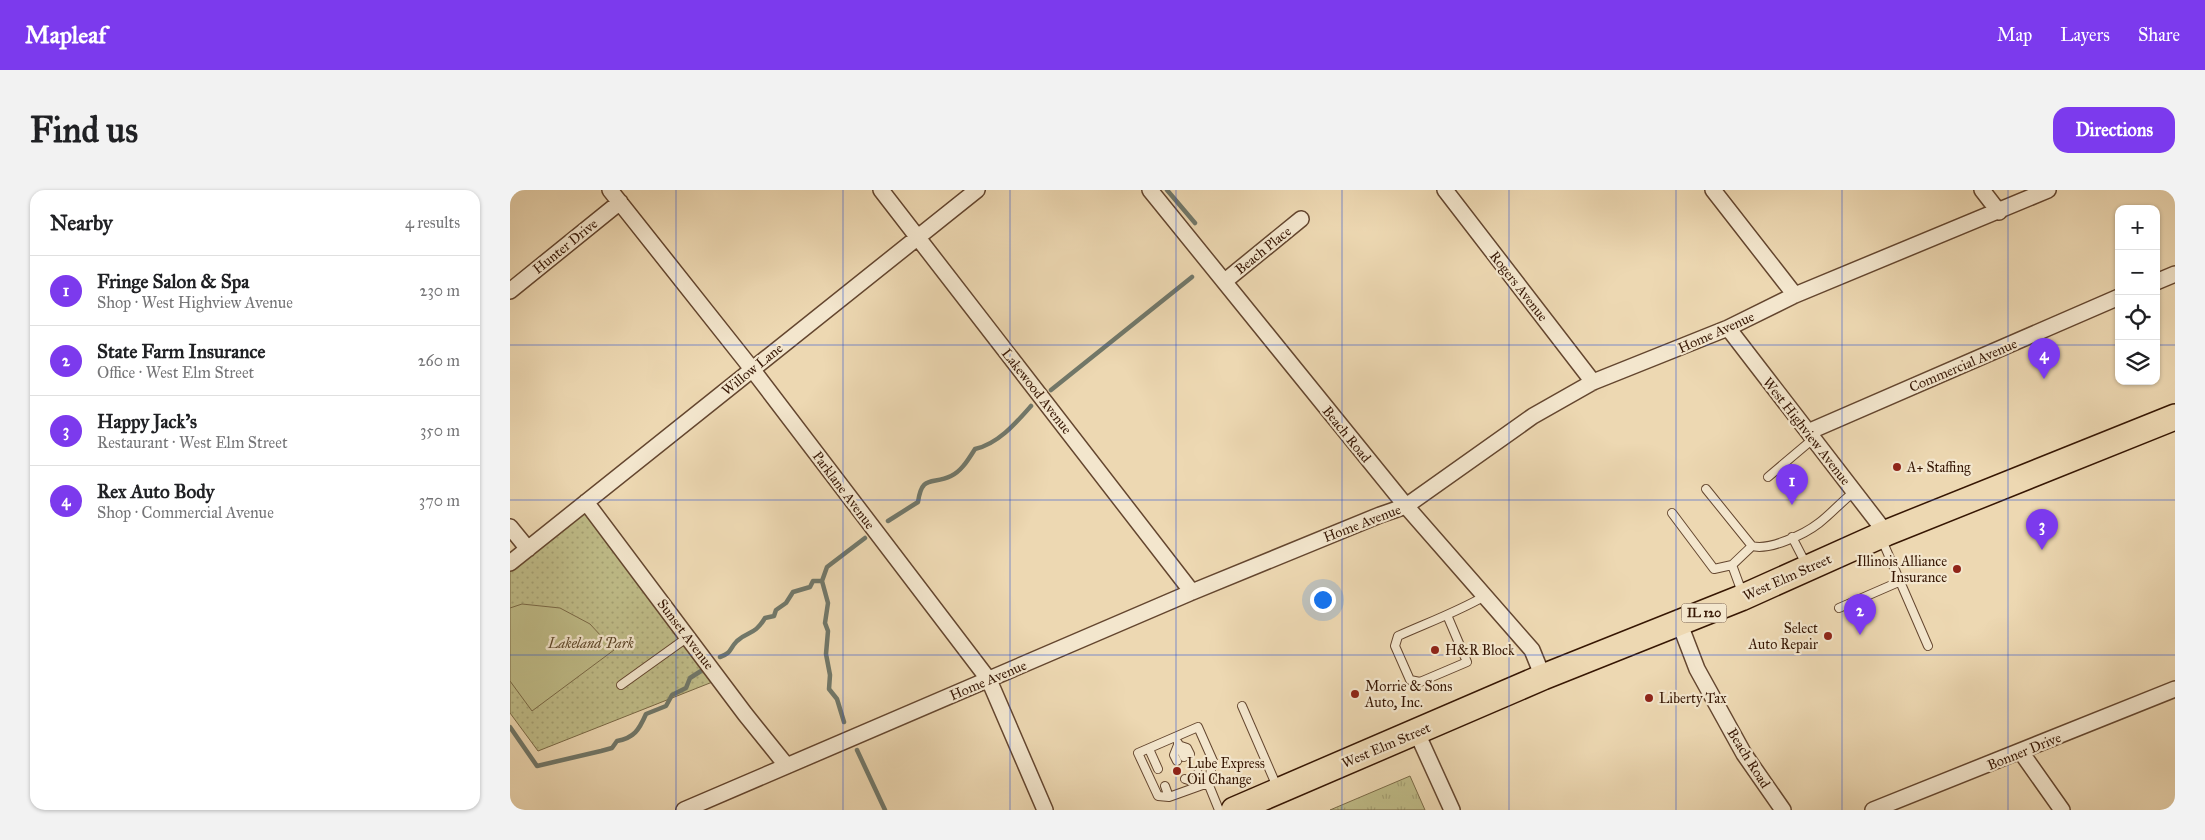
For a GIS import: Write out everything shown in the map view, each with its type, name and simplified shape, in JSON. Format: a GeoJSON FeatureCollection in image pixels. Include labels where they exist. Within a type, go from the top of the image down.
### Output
{"type":"FeatureCollection","features":[{"type":"Feature","properties":{"kind":"main road","name":"West Elm Street"},"geometry":{"type":"LineString","coordinates":[[1234,810],[1543,677],[1743,597],[1883,534],[2175,417]]}},
{"type":"Feature","properties":{"kind":"street","name":"Lakewood Avenue"},"geometry":{"type":"LineString","coordinates":[[881,190],[1192,592]]}},
{"type":"Feature","properties":{"kind":"street","name":"Willow Lane"},"geometry":{"type":"LineString","coordinates":[[510,563],[977,190]]}},
{"type":"Feature","properties":{"kind":"street","name":"Beach Road"},"geometry":{"type":"LineString","coordinates":[[1150,190],[1406,506],[1532,650],[1543,677]]}},
{"type":"Feature","properties":{"kind":"street","name":"Rogers Avenue"},"geometry":{"type":"LineString","coordinates":[[1445,190],[1593,382]]}},
{"type":"Feature","properties":{"kind":"street"},"geometry":{"type":"LineString","coordinates":[[1714,190],[1795,295]]}},
{"type":"Feature","properties":{"kind":"street"},"geometry":{"type":"LineString","coordinates":[[1982,190],[1999,212]]}},
{"type":"Feature","properties":{"kind":"street","name":"Home Avenue"},"geometry":{"type":"LineString","coordinates":[[684,810],[1192,592],[1406,506],[1533,416],[1593,382],[1728,328],[1795,295],[1999,212],[2048,190]]}},
{"type":"Feature","properties":{"kind":"street","name":"Hunter Drive"},"geometry":{"type":"LineString","coordinates":[[510,291],[615,196]]}},
{"type":"Feature","properties":{"kind":"street","name":"Parklane Avenue"},"geometry":{"type":"LineString","coordinates":[[615,196],[752,369],[989,680],[1045,810]]}},
{"type":"Feature","properties":{"kind":"street","name":"Beach Place"},"geometry":{"type":"LineString","coordinates":[[1225,281],[1301,219]]}},
{"type":"Feature","properties":{"kind":"street"},"geometry":{"type":"LineString","coordinates":[[2160,280],[2175,274]]}},
{"type":"Feature","properties":{"kind":"street","name":"Commercial Avenue"},"geometry":{"type":"LineString","coordinates":[[1811,436],[2115,300]]}},
{"type":"Feature","properties":{"kind":"street","name":"West Highview Avenue"},"geometry":{"type":"LineString","coordinates":[[1728,328],[1854,492],[1883,534]]}},
{"type":"Feature","properties":{"kind":"street","name":"Sunset Avenue"},"geometry":{"type":"LineString","coordinates":[[586,502],[745,714],[786,765]]}},
{"type":"Feature","properties":{"kind":"street"},"geometry":{"type":"LineString","coordinates":[[510,527],[528,549]]}},
{"type":"Feature","properties":{"kind":"street","name":"Beach Road"},"geometry":{"type":"LineString","coordinates":[[1679,622],[1697,669],[1744,754],[1783,810]]}},
{"type":"Feature","properties":{"kind":"street","name":"Bonner Drive"},"geometry":{"type":"LineString","coordinates":[[1873,810],[2175,689]]}},
{"type":"Feature","properties":{"kind":"street"},"geometry":{"type":"LineString","coordinates":[[1416,733],[1452,810]]}},
{"type":"Feature","properties":{"kind":"street"},"geometry":{"type":"LineString","coordinates":[[2021,752],[2062,810]]}},
{"type":"Feature","properties":{"kind":"lane"},"geometry":{"type":"LineString","coordinates":[[1768,477],[1811,436]]}},
{"type":"Feature","properties":{"kind":"lane"},"geometry":{"type":"LineString","coordinates":[[1706,489],[1752,546],[1760,548],[1776,545],[1819,523],[1854,492]]}},
{"type":"Feature","properties":{"kind":"lane"},"geometry":{"type":"LineString","coordinates":[[1672,513],[1714,569],[1732,565],[1752,546]]}},
{"type":"Feature","properties":{"kind":"lane"},"geometry":{"type":"LineString","coordinates":[[1883,534],[1928,646]]}},
{"type":"Feature","properties":{"kind":"lane"},"geometry":{"type":"LineString","coordinates":[[1792,537],[1808,568]]}},
{"type":"Feature","properties":{"kind":"lane"},"geometry":{"type":"LineString","coordinates":[[1732,565],[1743,597]]}},
{"type":"Feature","properties":{"kind":"lane"},"geometry":{"type":"LineString","coordinates":[[1839,608],[1901,581]]}},
{"type":"Feature","properties":{"kind":"lane"},"geometry":{"type":"LineString","coordinates":[[1446,615],[1467,662],[1420,682],[1410,680],[1395,646],[1398,636],[1438,618],[1446,615],[1461,610],[1485,596]]}},
{"type":"Feature","properties":{"kind":"lane"},"geometry":{"type":"LineString","coordinates":[[621,685],[688,637]]}},
{"type":"Feature","properties":{"kind":"lane"},"geometry":{"type":"LineString","coordinates":[[1242,706],[1278,791]]}},
{"type":"Feature","properties":{"kind":"lane"},"geometry":{"type":"LineString","coordinates":[[1208,783],[1193,779],[1169,797],[1158,796],[1138,753],[1198,727],[1213,761],[1208,783],[1219,810]]}},
{"type":"Feature","properties":{"kind":"lane"},"geometry":{"type":"LineString","coordinates":[[1174,737],[1178,745],[1187,748],[1183,758],[1174,755],[1178,745]]}},
{"type":"Feature","properties":{"kind":"lane"},"geometry":{"type":"LineString","coordinates":[[1149,748],[1158,769]]}},
{"type":"Feature","properties":{"kind":"lane"},"geometry":{"type":"LineString","coordinates":[[1165,786],[1169,797]]}},
{"type":"Feature","properties":{"kind":"green space","name":"Lakeland Park"},"geometry":{"type":"Polygon","coordinates":[[[586,502],[720,679],[538,751],[510,713],[510,563],[586,502]]]}},
{"type":"Feature","properties":{"kind":"green space"},"geometry":{"type":"Polygon","coordinates":[[[522,604],[560,608],[590,624],[614,650],[532,711],[510,681],[510,608],[522,604]]]}},
{"type":"Feature","properties":{"kind":"green space"},"geometry":{"type":"Polygon","coordinates":[[[1410,776],[1425,810],[1330,810],[1410,776]]]}},
{"type":"Feature","properties":{"kind":"waterway"},"geometry":{"type":"LineString","coordinates":[[1167,190],[1195,223]]}},
{"type":"Feature","properties":{"kind":"waterway"},"geometry":{"type":"LineString","coordinates":[[1051,390],[1192,277]]}},
{"type":"Feature","properties":{"kind":"waterway"},"geometry":{"type":"LineString","coordinates":[[888,521],[918,502],[922,487],[925,484],[955,474],[965,464],[975,449],[999,438],[1031,406]]}},
{"type":"Feature","properties":{"kind":"waterway"},"geometry":{"type":"LineString","coordinates":[[844,722],[837,699],[829,689],[830,675],[826,654],[828,631],[825,623],[828,603],[822,581],[827,567],[865,538]]}},
{"type":"Feature","properties":{"kind":"waterway"},"geometry":{"type":"LineString","coordinates":[[720,657],[729,652],[741,638],[758,628],[765,618],[774,616],[776,610],[786,603],[793,592],[810,587],[813,581],[822,581]]}},
{"type":"Feature","properties":{"kind":"waterway"},"geometry":{"type":"LineString","coordinates":[[510,727],[537,766],[612,748],[617,741],[632,735],[641,725],[646,714],[666,706],[672,695],[686,688],[690,678],[701,671]]}},
{"type":"Feature","properties":{"kind":"waterway"},"geometry":{"type":"LineString","coordinates":[[857,750],[885,810]]}},
{"type":"Feature","properties":{"kind":"place","name":"Rex Auto Body"},"geometry":{"type":"Point","coordinates":[2044,379]}},
{"type":"Feature","properties":{"kind":"place","name":"A+ Staffing"},"geometry":{"type":"Point","coordinates":[1897,467]}},
{"type":"Feature","properties":{"kind":"place","name":"Fringe Salon & Spa"},"geometry":{"type":"Point","coordinates":[1792,505]}},
{"type":"Feature","properties":{"kind":"place","name":"Happy Jack's"},"geometry":{"type":"Point","coordinates":[2042,550]}},
{"type":"Feature","properties":{"kind":"place","name":"Illinois Alliance Insurance"},"geometry":{"type":"Point","coordinates":[1957,569]}},
{"type":"Feature","properties":{"kind":"place","name":"State Farm Insurance"},"geometry":{"type":"Point","coordinates":[1860,635]}},
{"type":"Feature","properties":{"kind":"place","name":"Select Auto Repair"},"geometry":{"type":"Point","coordinates":[1828,636]}},
{"type":"Feature","properties":{"kind":"place","name":"H&R Block"},"geometry":{"type":"Point","coordinates":[1435,650]}},
{"type":"Feature","properties":{"kind":"place","name":"Morrie & Sons Auto, Inc."},"geometry":{"type":"Point","coordinates":[1355,694]}},
{"type":"Feature","properties":{"kind":"place","name":"Liberty Tax"},"geometry":{"type":"Point","coordinates":[1649,698]}},
{"type":"Feature","properties":{"kind":"place","name":"Lube Express Oil Change"},"geometry":{"type":"Point","coordinates":[1177,771]}}]}
